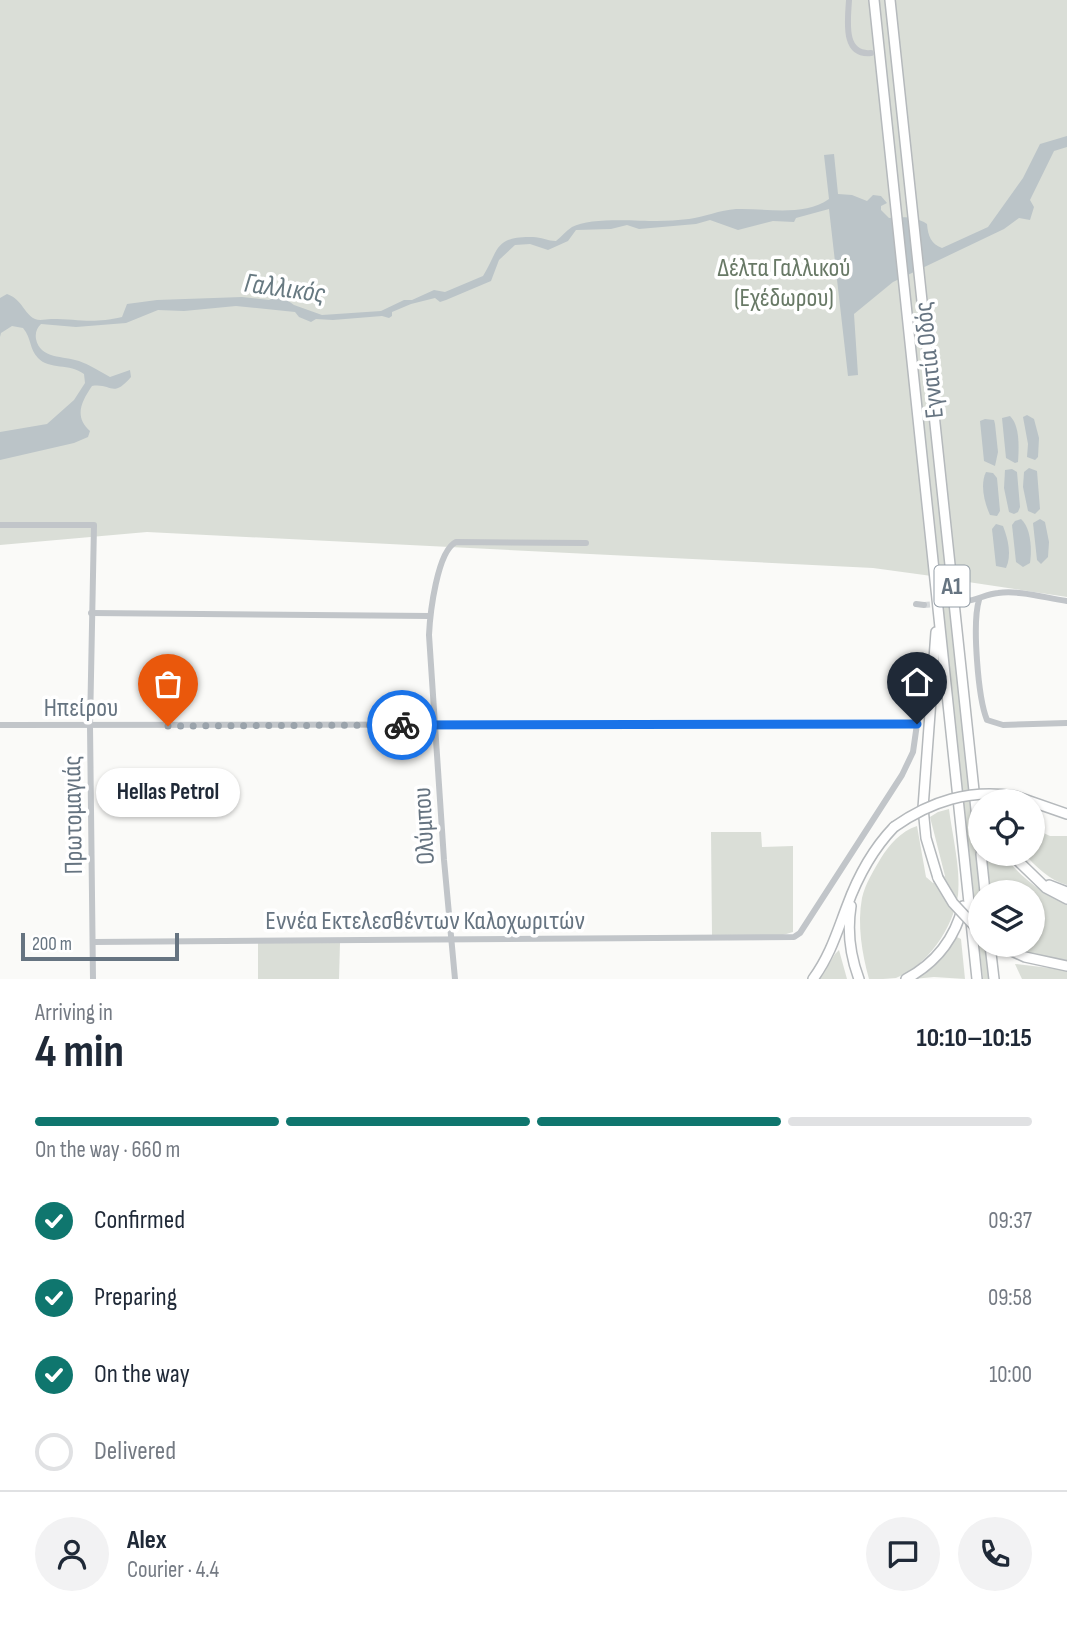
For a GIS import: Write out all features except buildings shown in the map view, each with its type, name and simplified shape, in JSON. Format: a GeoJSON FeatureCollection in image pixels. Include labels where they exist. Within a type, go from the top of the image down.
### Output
{"type":"FeatureCollection","features":[{"type":"Feature","properties":{"kind":"highway","name":"Εγνατία Οδός"},"geometry":{"type":"LineString","coordinates":[[874,0],[938,617]]}},
{"type":"Feature","properties":{"kind":"highway","name":"Εγνατία Οδός"},"geometry":{"type":"LineString","coordinates":[[890,0],[966,719]]}},
{"type":"Feature","properties":{"kind":"highway"},"geometry":{"type":"LineString","coordinates":[[905,141],[906,97]]}},
{"type":"Feature","properties":{"kind":"highway"},"geometry":{"type":"LineString","coordinates":[[879,98],[889,143]]}},
{"type":"Feature","properties":{"kind":"highway"},"geometry":{"type":"LineString","coordinates":[[938,617],[923,808],[926,838],[938,878],[953,903],[968,919]]}},
{"type":"Feature","properties":{"kind":"highway","name":"Α1"},"geometry":{"type":"LineString","coordinates":[[938,617],[977,979]]}},
{"type":"Feature","properties":{"kind":"highway"},"geometry":{"type":"LineString","coordinates":[[966,719],[980,789]]}},
{"type":"Feature","properties":{"kind":"highway","name":"Α1"},"geometry":{"type":"LineString","coordinates":[[966,719],[974,789]]}},
{"type":"Feature","properties":{"kind":"highway"},"geometry":{"type":"LineString","coordinates":[[813,979],[832,948],[865,864],[894,827],[918,811],[955,797],[984,793],[1015,796],[1067,814]]}},
{"type":"Feature","properties":{"kind":"highway"},"geometry":{"type":"LineString","coordinates":[[906,979],[933,960],[953,933],[964,901],[964,859]]}},
{"type":"Feature","properties":{"kind":"highway"},"geometry":{"type":"LineString","coordinates":[[1023,866],[1046,888],[1067,899]]}},
{"type":"Feature","properties":{"kind":"highway"},"geometry":{"type":"LineString","coordinates":[[1036,879],[1067,892]]}},
{"type":"Feature","properties":{"kind":"highway"},"geometry":{"type":"LineString","coordinates":[[854,890],[850,940],[859,979]]}},
{"type":"Feature","properties":{"kind":"highway"},"geometry":{"type":"LineString","coordinates":[[991,957],[994,979]]}},
{"type":"Feature","properties":{"kind":"highway"},"geometry":{"type":"LineString","coordinates":[[1025,957],[1067,966]]}},
{"type":"Feature","properties":{"kind":"street"},"geometry":{"type":"LineString","coordinates":[[849,0],[849,39],[861,53],[871,53]]}},
{"type":"Feature","properties":{"kind":"street","name":"Πρωτομαγιάς"},"geometry":{"type":"LineString","coordinates":[[0,525],[94,525],[90,726],[93,979]]}},
{"type":"Feature","properties":{"kind":"street","name":"Ολύμπου"},"geometry":{"type":"LineString","coordinates":[[455,979],[450,942],[430,616],[435,589],[448,548],[456,542],[586,543]]}},
{"type":"Feature","properties":{"kind":"street"},"geometry":{"type":"LineString","coordinates":[[965,601],[979,600],[991,593],[1001,592],[1067,601]]}},
{"type":"Feature","properties":{"kind":"street"},"geometry":{"type":"LineString","coordinates":[[979,600],[976,623],[980,688],[987,720],[1003,725],[1067,723]]}},
{"type":"Feature","properties":{"kind":"street"},"geometry":{"type":"LineString","coordinates":[[91,613],[430,616]]}},
{"type":"Feature","properties":{"kind":"street","name":"Ηπείρου"},"geometry":{"type":"LineString","coordinates":[[0,725],[917,724]]}},
{"type":"Feature","properties":{"kind":"street","name":"Εννέα Εκτελεσθέντων Καλοχωριτών"},"geometry":{"type":"LineString","coordinates":[[93,943],[792,938],[800,933],[902,775],[913,752],[917,724]]}},
{"type":"Feature","properties":{"kind":"green space","name":"Δέλτα Γαλλικού (Εχέδωρου)"},"geometry":{"type":"Polygon","coordinates":[[[0,0],[1067,0],[1067,597],[948,579],[971,789],[968,789],[968,842],[939,577],[873,568],[147,532],[0,545],[0,0]]]}},
{"type":"Feature","properties":{"kind":"green space"},"geometry":{"type":"Polygon","coordinates":[[[949,809],[959,885],[951,920],[928,955],[908,972],[896,978],[869,979],[860,928],[862,898],[867,882],[892,843],[917,826],[926,877],[933,883],[945,876],[930,817],[949,809]]]}},
{"type":"Feature","properties":{"kind":"green space"},"geometry":{"type":"Polygon","coordinates":[[[711,832],[761,832],[762,847],[793,846],[793,932],[783,935],[712,936],[711,832]]]}},
{"type":"Feature","properties":{"kind":"green space"},"geometry":{"type":"Polygon","coordinates":[[[1045,834],[1067,836],[1067,885],[1037,866],[1045,866],[1045,834]]]}},
{"type":"Feature","properties":{"kind":"green space","name":"Δέλτα Γαλλικού (Εχέδωρου)"},"geometry":{"type":"Polygon","coordinates":[[[971,866],[979,866],[981,880],[972,880],[971,866]]]}},
{"type":"Feature","properties":{"kind":"green space"},"geometry":{"type":"Polygon","coordinates":[[[986,866],[1014,866],[1028,880],[987,880],[986,866]]]}},
{"type":"Feature","properties":{"kind":"green space"},"geometry":{"type":"Polygon","coordinates":[[[1045,893],[1067,904],[1067,960],[1045,956],[1045,893]]]}},
{"type":"Feature","properties":{"kind":"green space"},"geometry":{"type":"Polygon","coordinates":[[[955,936],[961,939],[965,979],[913,979],[955,936]]]}},
{"type":"Feature","properties":{"kind":"green space"},"geometry":{"type":"Polygon","coordinates":[[[258,943],[340,943],[339,979],[258,979],[258,943]]]}},
{"type":"Feature","properties":{"kind":"green space"},"geometry":{"type":"Polygon","coordinates":[[[839,950],[847,979],[819,979],[835,954],[839,950]]]}},
{"type":"Feature","properties":{"kind":"green space","name":"Δέλτα Γαλλικού (Εχέδωρου)"},"geometry":{"type":"Polygon","coordinates":[[[981,957],[988,957],[991,979],[983,979],[981,957]]]}},
{"type":"Feature","properties":{"kind":"green space"},"geometry":{"type":"Polygon","coordinates":[[[1015,964],[1067,970],[1067,979],[1022,979],[1015,964]]]}},
{"type":"Feature","properties":{"kind":"shaded area"},"geometry":{"type":"Polygon","coordinates":[[[1067,136],[1067,147],[1054,151],[1030,200],[1034,207],[1030,220],[1019,218],[1004,229],[893,282],[854,314],[858,375],[848,376],[829,209],[796,218],[794,222],[773,221],[738,230],[710,220],[696,224],[639,229],[627,225],[611,229],[576,230],[568,241],[548,250],[530,244],[515,245],[499,260],[491,281],[440,302],[435,298],[411,304],[392,312],[389,318],[316,319],[311,322],[299,317],[295,312],[236,306],[184,311],[158,310],[126,323],[76,327],[41,324],[36,339],[38,345],[47,353],[79,361],[110,377],[130,370],[131,377],[116,389],[92,386],[81,409],[82,420],[90,431],[88,437],[74,443],[0,460],[0,432],[47,424],[74,400],[85,383],[84,374],[48,364],[38,358],[23,328],[12,326],[1,333],[0,337],[0,298],[7,294],[17,300],[31,317],[39,320],[111,319],[122,317],[127,304],[157,300],[242,297],[269,300],[280,295],[294,305],[322,315],[381,311],[404,300],[412,300],[434,290],[445,292],[483,276],[499,246],[511,239],[533,237],[556,241],[572,227],[590,222],[677,220],[730,210],[796,210],[819,205],[829,199],[824,155],[834,154],[838,194],[852,195],[867,201],[873,195],[881,196],[887,203],[881,206],[881,210],[889,218],[922,221],[927,224],[933,242],[942,248],[988,227],[1023,178],[1040,144],[1067,136]]]}},
{"type":"Feature","properties":{"kind":"shaded area"},"geometry":{"type":"Polygon","coordinates":[[[1027,415],[1034,419],[1039,438],[1038,457],[1035,460],[1027,457],[1028,444],[1023,417],[1027,415]]]}},
{"type":"Feature","properties":{"kind":"shaded area"},"geometry":{"type":"Polygon","coordinates":[[[1010,416],[1016,425],[1018,437],[1018,462],[1015,463],[1006,458],[1002,418],[1010,416]]]}},
{"type":"Feature","properties":{"kind":"shaded area"},"geometry":{"type":"Polygon","coordinates":[[[994,420],[995,424],[998,452],[995,466],[984,461],[980,421],[994,420]]]}},
{"type":"Feature","properties":{"kind":"shaded area"},"geometry":{"type":"Polygon","coordinates":[[[1029,468],[1037,471],[1040,509],[1035,514],[1028,511],[1023,487],[1024,472],[1029,468]]]}},
{"type":"Feature","properties":{"kind":"shaded area"},"geometry":{"type":"Polygon","coordinates":[[[1012,469],[1017,472],[1020,507],[1014,514],[1009,512],[1004,488],[1005,470],[1012,469]]]}},
{"type":"Feature","properties":{"kind":"shaded area"},"geometry":{"type":"Polygon","coordinates":[[[986,472],[993,473],[997,478],[1000,511],[997,516],[990,515],[985,499],[983,482],[986,472]]]}},
{"type":"Feature","properties":{"kind":"shaded area"},"geometry":{"type":"Polygon","coordinates":[[[1021,519],[1029,533],[1031,545],[1030,563],[1023,567],[1016,562],[1012,525],[1021,519]]]}},
{"type":"Feature","properties":{"kind":"shaded area"},"geometry":{"type":"Polygon","coordinates":[[[1040,519],[1045,522],[1049,542],[1048,557],[1041,564],[1037,560],[1033,523],[1040,519]]]}},
{"type":"Feature","properties":{"kind":"shaded area"},"geometry":{"type":"Polygon","coordinates":[[[996,524],[1003,526],[1008,542],[1009,558],[1006,568],[996,566],[992,529],[996,524]]]}},
{"type":"Feature","properties":{"kind":"tunnel"},"geometry":{"type":"LineString","coordinates":[[924,605],[966,601]]}},
{"type":"Feature","properties":{"kind":"way so far"},"geometry":{"type":"LineString","coordinates":[[168,726],[402,725]]}},
{"type":"Feature","properties":{"kind":"place","name":"Hellas Petrol"},"geometry":{"type":"Point","coordinates":[168,726]}},
{"type":"Feature","properties":{"kind":"route"},"geometry":{"type":"LineString","coordinates":[[402,725],[917,724]]}},
{"type":"Feature","properties":{"kind":"water label","name":"Γαλλικός"},"geometry":{"type":"Point","coordinates":[285,287]}}]}
